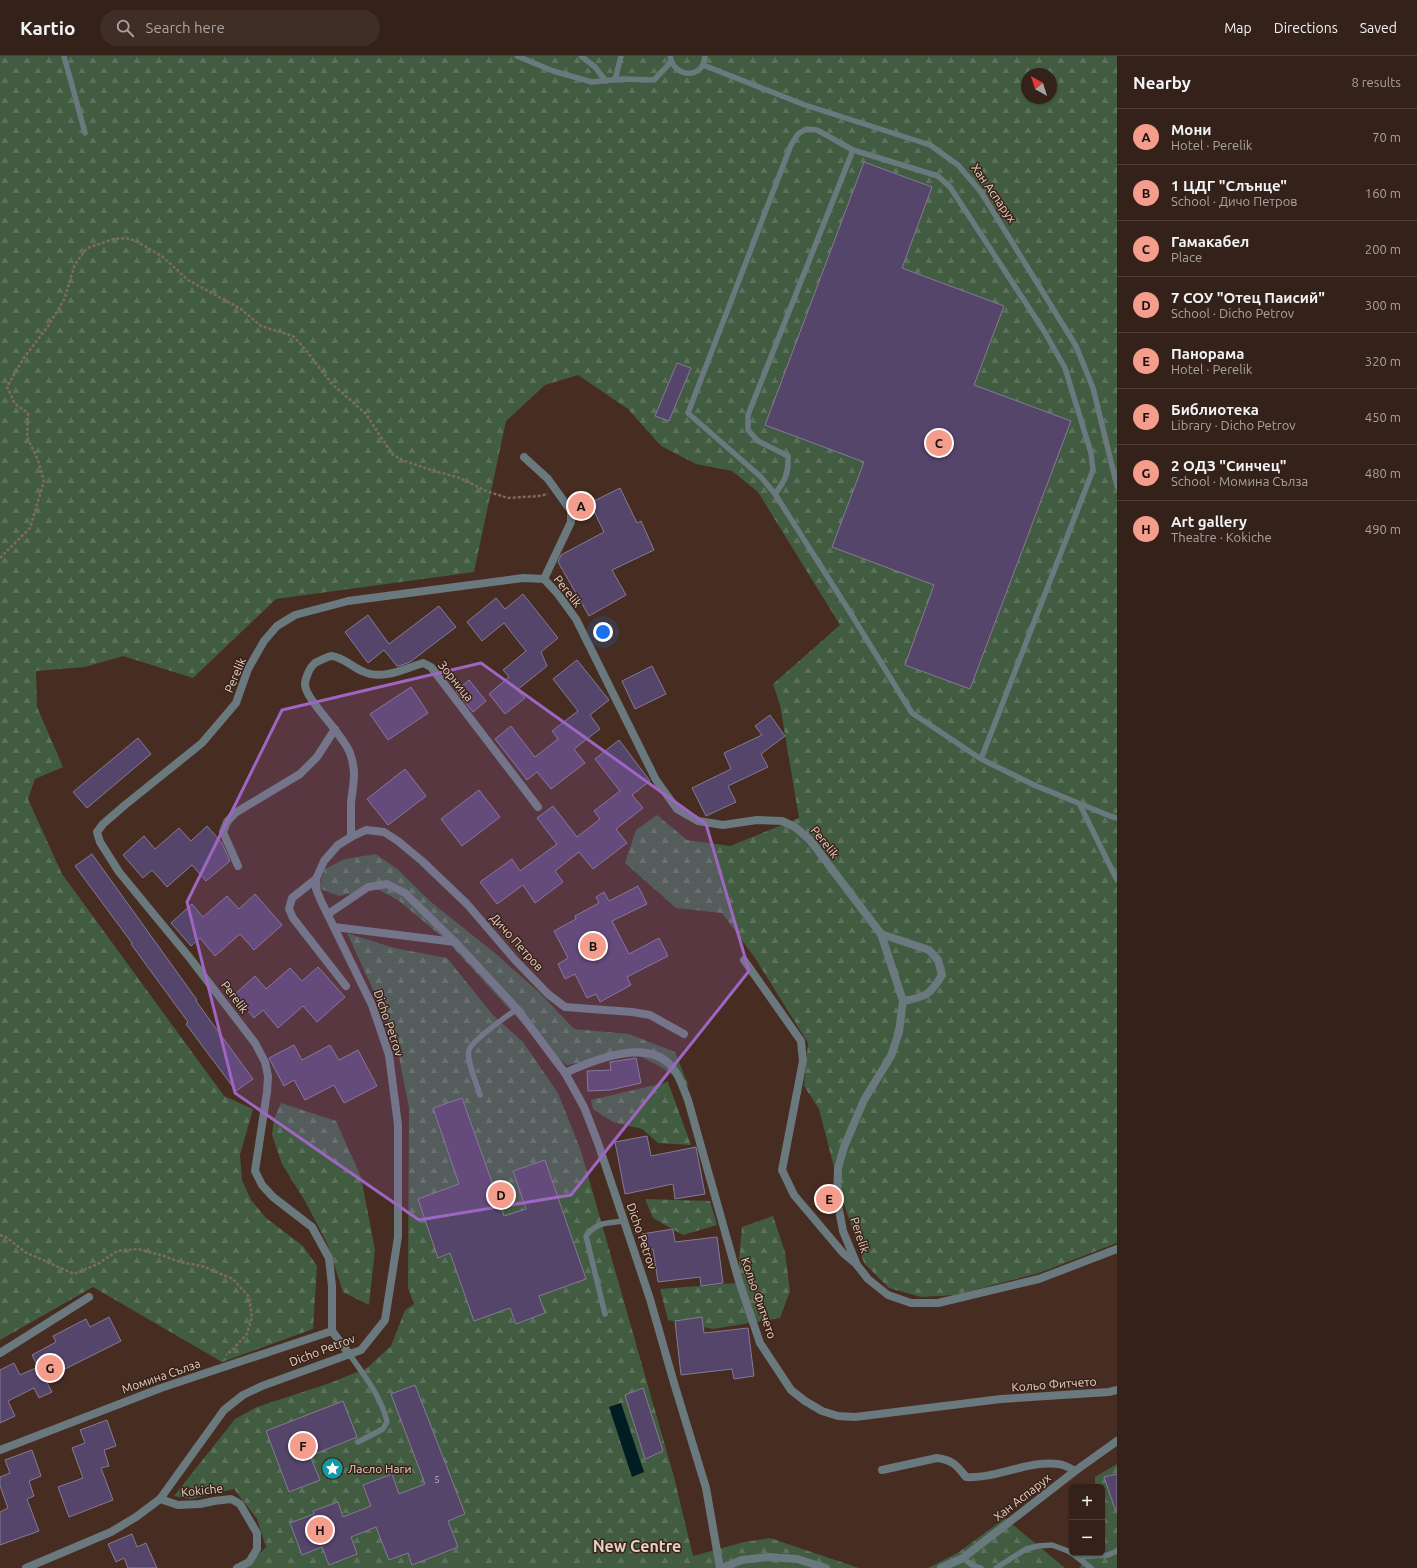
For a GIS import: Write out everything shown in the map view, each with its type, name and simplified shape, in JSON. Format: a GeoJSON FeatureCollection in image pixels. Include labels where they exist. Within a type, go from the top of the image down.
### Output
{"type":"FeatureCollection","features":[{"type":"Feature","properties":{"kind":"street"},"geometry":{"type":"LineString","coordinates":[[524,457],[548,479],[571,511],[571,522],[544,580]]}},
{"type":"Feature","properties":{"kind":"street","name":"Perelik"},"geometry":{"type":"LineString","coordinates":[[332,1331],[332,1286],[329,1258],[312,1227],[273,1197],[262,1185],[255,1171],[267,1092],[268,1076],[265,1062],[255,1043],[189,956],[119,872],[100,842],[97,832],[103,824],[125,805],[202,743],[236,703],[248,669],[264,641],[277,626],[295,615],[348,601],[523,578],[544,580],[557,593],[576,619],[656,780],[677,809],[698,821],[724,825],[757,820],[782,821],[795,827],[810,840],[881,934],[903,1001],[900,1032],[891,1056],[864,1100],[844,1147],[838,1168],[838,1199],[843,1231],[857,1265],[868,1279],[888,1295],[911,1303],[938,1303],[1039,1278],[1117,1249]]}},
{"type":"Feature","properties":{"kind":"street","name":"Зорница"},"geometry":{"type":"LineString","coordinates":[[351,837],[352,802],[355,775],[350,752],[335,729],[310,698],[305,685],[307,675],[312,666],[320,660],[331,656],[340,659],[364,672],[378,675],[423,663],[431,667],[538,807]]}},
{"type":"Feature","properties":{"kind":"street"},"geometry":{"type":"LineString","coordinates":[[238,866],[223,832],[227,822],[236,813],[300,774],[317,757],[335,729]]}},
{"type":"Feature","properties":{"kind":"street","name":"Дичо Петров"},"geometry":{"type":"LineString","coordinates":[[351,837],[366,830],[384,832],[398,841],[422,861],[467,904],[526,971],[548,994],[565,1007],[632,1012],[650,1016],[684,1034]]}},
{"type":"Feature","properties":{"kind":"street"},"geometry":{"type":"LineString","coordinates":[[346,986],[293,918],[289,909],[292,898],[316,879],[324,861],[338,845],[351,837]]}},
{"type":"Feature","properties":{"kind":"street","name":"Dicho Petrov"},"geometry":{"type":"LineString","coordinates":[[26,1568],[111,1532],[136,1517],[160,1499],[224,1410],[243,1395],[262,1386],[361,1350],[385,1320],[398,1237],[398,1125],[389,1055],[372,1005],[321,901],[316,888],[316,879]]}},
{"type":"Feature","properties":{"kind":"street","name":"Dicho Petrov"},"geometry":{"type":"LineString","coordinates":[[328,914],[368,887],[387,884],[405,893],[455,942],[516,1009],[565,1073],[584,1107],[624,1220],[650,1300],[706,1488],[721,1568]]}},
{"type":"Feature","properties":{"kind":"street"},"geometry":{"type":"LineString","coordinates":[[334,927],[455,942]]}},
{"type":"Feature","properties":{"kind":"street"},"geometry":{"type":"LineString","coordinates":[[881,934],[929,950],[938,960],[942,975],[933,991],[919,998],[903,1001]]}},
{"type":"Feature","properties":{"kind":"street"},"geometry":{"type":"LineString","coordinates":[[744,960],[801,1041],[802,1061],[782,1170],[794,1195],[843,1253],[857,1265]]}},
{"type":"Feature","properties":{"kind":"street","name":"Кольо Фитчето"},"geometry":{"type":"LineString","coordinates":[[565,1073],[583,1065],[628,1052],[650,1053],[664,1059],[671,1066],[680,1079],[688,1100],[738,1278],[760,1343],[791,1390],[805,1401],[822,1411],[838,1416],[855,1417],[1001,1399],[1109,1392],[1117,1390]]}},
{"type":"Feature","properties":{"kind":"street"},"geometry":{"type":"LineString","coordinates":[[0,1354],[89,1297]]}},
{"type":"Feature","properties":{"kind":"street"},"geometry":{"type":"LineString","coordinates":[[332,1331],[350,1355]]}},
{"type":"Feature","properties":{"kind":"street","name":"Момина Сълза"},"geometry":{"type":"LineString","coordinates":[[0,1450],[161,1388],[332,1331]]}},
{"type":"Feature","properties":{"kind":"street","name":"Хан Аспарух"},"geometry":{"type":"LineString","coordinates":[[941,1568],[963,1558],[1117,1440]]}},
{"type":"Feature","properties":{"kind":"street"},"geometry":{"type":"LineString","coordinates":[[882,1470],[938,1458],[953,1462],[966,1477],[976,1478],[1004,1473],[1038,1464],[1059,1464],[1075,1471]]}},
{"type":"Feature","properties":{"kind":"street","name":"Kokiche"},"geometry":{"type":"LineString","coordinates":[[160,1499],[178,1505],[200,1504],[231,1499],[240,1504],[257,1533],[257,1549],[249,1562],[237,1568]]}},
{"type":"Feature","properties":{"kind":"street"},"geometry":{"type":"LineString","coordinates":[[721,1568],[742,1560],[768,1557],[797,1559],[826,1568]]}},
{"type":"Feature","properties":{"kind":"lane"},"geometry":{"type":"LineString","coordinates":[[64,56],[86,132]]}},
{"type":"Feature","properties":{"kind":"lane"},"geometry":{"type":"LineString","coordinates":[[517,56],[553,71],[592,82],[614,80],[654,80],[671,62]]}},
{"type":"Feature","properties":{"kind":"lane"},"geometry":{"type":"LineString","coordinates":[[581,56],[595,67],[606,81]]}},
{"type":"Feature","properties":{"kind":"lane"},"geometry":{"type":"LineString","coordinates":[[614,80],[621,56]]}},
{"type":"Feature","properties":{"kind":"lane"},"geometry":{"type":"LineString","coordinates":[[670,56],[671,62],[678,71],[689,74],[700,69],[703,65],[705,56]]}},
{"type":"Feature","properties":{"kind":"lane","name":"Хан Аспарух"},"geometry":{"type":"LineString","coordinates":[[703,65],[805,105],[930,145],[958,165],[981,192],[1076,346],[1093,388],[1117,486]]}},
{"type":"Feature","properties":{"kind":"lane"},"geometry":{"type":"LineString","coordinates":[[981,759],[1092,470],[1091,453],[1065,368],[1044,331],[950,187],[938,176],[853,150],[817,130],[806,129],[798,134],[791,145],[688,413],[761,477],[775,494],[912,713],[981,759],[1034,785],[1117,818]]}},
{"type":"Feature","properties":{"kind":"lane"},"geometry":{"type":"LineString","coordinates":[[775,494],[784,482],[788,468],[788,456],[758,441],[748,430],[748,415],[853,150]]}},
{"type":"Feature","properties":{"kind":"lane"},"geometry":{"type":"LineString","coordinates":[[1080,804],[1117,880]]}},
{"type":"Feature","properties":{"kind":"lane"},"geometry":{"type":"LineString","coordinates":[[480,1095],[468,1058],[469,1049],[475,1042],[516,1009]]}},
{"type":"Feature","properties":{"kind":"lane"},"geometry":{"type":"LineString","coordinates":[[605,1314],[586,1236],[596,1226],[624,1220]]}},
{"type":"Feature","properties":{"kind":"lane"},"geometry":{"type":"LineString","coordinates":[[350,1355],[368,1382],[385,1413],[387,1422],[383,1429],[358,1442]]}},
{"type":"Feature","properties":{"kind":"lane"},"geometry":{"type":"LineString","coordinates":[[996,1568],[1026,1549],[1052,1545],[1068,1551],[1091,1568]]}},
{"type":"Feature","properties":{"kind":"lane"},"geometry":{"type":"LineString","coordinates":[[1077,1557],[1108,1555],[1117,1550]]}},
{"type":"Feature","properties":{"kind":"lane"},"geometry":{"type":"LineString","coordinates":[[963,1558],[972,1565],[981,1568]]}},
{"type":"Feature","properties":{"kind":"path"},"geometry":{"type":"LineString","coordinates":[[0,558],[30,528],[44,481],[38,460],[27,438],[28,413],[15,404],[7,387],[23,359],[48,326],[64,300],[75,264],[87,248],[114,239],[126,238],[136,241],[163,257],[188,280],[241,309],[261,326],[293,336],[332,384],[366,414],[386,447],[392,454],[402,460],[460,478],[486,491],[508,498],[539,496],[557,491]]}},
{"type":"Feature","properties":{"kind":"path"},"geometry":{"type":"LineString","coordinates":[[0,1235],[6,1237],[25,1252],[74,1274],[98,1264],[117,1251],[138,1249],[180,1262],[202,1266],[233,1279],[249,1297],[252,1317],[246,1334],[232,1350],[220,1358]]}},
{"type":"Feature","properties":{"kind":"highlighted area"},"geometry":{"type":"Polygon","coordinates":[[[481,663],[706,824],[749,971],[571,1195],[419,1220],[235,1093],[187,902],[282,710],[481,663]]]}},
{"type":"Feature","properties":{"kind":"green space"},"geometry":{"type":"Polygon","coordinates":[[[0,56],[1117,56],[1117,1243],[1039,1273],[955,1295],[921,1297],[889,1288],[864,1263],[841,1195],[819,1109],[804,1086],[808,1043],[755,958],[722,913],[676,908],[625,863],[636,830],[657,815],[687,840],[730,846],[799,818],[780,705],[773,684],[840,625],[758,492],[732,471],[696,464],[661,446],[628,409],[578,375],[545,385],[506,421],[474,572],[276,599],[193,678],[123,656],[85,667],[36,671],[37,707],[63,767],[35,779],[28,799],[62,874],[224,1096],[253,1109],[240,1155],[242,1180],[251,1200],[266,1218],[303,1246],[317,1266],[313,1329],[222,1362],[93,1287],[0,1340],[0,56]]]}},
{"type":"Feature","properties":{"kind":"green space"},"geometry":{"type":"Polygon","coordinates":[[[376,854],[397,869],[431,902],[496,954],[540,993],[574,1029],[629,1034],[675,1052],[689,1087],[661,1067],[634,1053],[567,1065],[543,1046],[447,941],[398,900],[375,888],[339,896],[318,888],[325,869],[345,859],[376,854]]]}},
{"type":"Feature","properties":{"kind":"green space"},"geometry":{"type":"Polygon","coordinates":[[[347,933],[394,948],[447,958],[493,1015],[523,1042],[558,1093],[581,1151],[674,1477],[693,1556],[744,1542],[770,1538],[859,1568],[245,1568],[266,1547],[257,1519],[234,1489],[191,1499],[174,1496],[235,1419],[257,1407],[330,1383],[367,1368],[391,1346],[405,1310],[414,1304],[408,1288],[409,1108],[395,1037],[347,933]]]}},
{"type":"Feature","properties":{"kind":"green space"},"geometry":{"type":"Polygon","coordinates":[[[668,1082],[691,1145],[658,1143],[642,1129],[613,1122],[593,1109],[591,1100],[668,1082]]]}},
{"type":"Feature","properties":{"kind":"green space"},"geometry":{"type":"Polygon","coordinates":[[[281,1103],[336,1121],[361,1177],[375,1250],[369,1305],[343,1292],[327,1243],[305,1201],[282,1164],[272,1135],[274,1119],[281,1103]]]}},
{"type":"Feature","properties":{"kind":"green space"},"geometry":{"type":"Polygon","coordinates":[[[645,1199],[710,1201],[717,1225],[683,1235],[653,1218],[645,1199]]]}},
{"type":"Feature","properties":{"kind":"green space"},"geometry":{"type":"Polygon","coordinates":[[[773,1216],[785,1252],[790,1291],[780,1318],[713,1329],[668,1320],[660,1289],[737,1283],[742,1227],[773,1216]]]}},
{"type":"Feature","properties":{"kind":"green space"},"geometry":{"type":"Polygon","coordinates":[[[1117,1464],[1117,1568],[1080,1568],[1084,1556],[1105,1556],[1105,1484],[1095,1484],[1095,1477],[1117,1464]]]}},
{"type":"Feature","properties":{"kind":"green space"},"geometry":{"type":"Polygon","coordinates":[[[1005,1518],[1065,1568],[928,1568],[959,1552],[1005,1518]]]}},
{"type":"Feature","properties":{"kind":"water"},"geometry":{"type":"Polygon","coordinates":[[[621,1403],[644,1472],[632,1477],[609,1407],[621,1403]]]}},
{"type":"Feature","properties":{"kind":"building"},"geometry":{"type":"Polygon","coordinates":[[[864,162],[932,187],[902,268],[1004,306],[974,385],[1071,421],[970,689],[905,665],[934,585],[832,547],[864,462],[765,425],[864,162]]]}},
{"type":"Feature","properties":{"kind":"building"},"geometry":{"type":"Polygon","coordinates":[[[677,363],[691,368],[669,421],[655,416],[677,363]]]}},
{"type":"Feature","properties":{"kind":"building"},"geometry":{"type":"Polygon","coordinates":[[[620,488],[637,523],[641,521],[654,550],[612,570],[626,595],[589,616],[558,562],[561,555],[604,532],[590,503],[620,488]]]}},
{"type":"Feature","properties":{"kind":"building"},"geometry":{"type":"Polygon","coordinates":[[[523,594],[558,638],[541,652],[547,666],[517,690],[525,698],[505,714],[489,694],[509,677],[503,670],[526,651],[504,623],[482,641],[467,622],[496,598],[505,609],[523,594]]]}},
{"type":"Feature","properties":{"kind":"building"},"geometry":{"type":"Polygon","coordinates":[[[439,606],[456,627],[410,662],[399,666],[397,666],[384,650],[368,663],[345,632],[368,615],[389,644],[439,606]]]}},
{"type":"Feature","properties":{"kind":"building"},"geometry":{"type":"Polygon","coordinates":[[[577,660],[609,700],[590,715],[600,729],[574,749],[585,763],[551,789],[537,772],[527,780],[495,739],[511,726],[535,757],[558,739],[552,731],[578,711],[553,679],[577,660]]]}},
{"type":"Feature","properties":{"kind":"building"},"geometry":{"type":"Polygon","coordinates":[[[652,666],[666,694],[635,709],[622,681],[652,666]]]}},
{"type":"Feature","properties":{"kind":"building"},"geometry":{"type":"Polygon","coordinates":[[[469,680],[486,701],[473,712],[456,691],[469,680]]]}},
{"type":"Feature","properties":{"kind":"building"},"geometry":{"type":"Polygon","coordinates":[[[411,687],[428,713],[388,740],[370,714],[411,687]]]}},
{"type":"Feature","properties":{"kind":"building"},"geometry":{"type":"Polygon","coordinates":[[[770,715],[785,736],[761,754],[768,767],[728,786],[736,802],[706,816],[692,788],[731,769],[724,753],[762,735],[755,726],[770,715]]]}},
{"type":"Feature","properties":{"kind":"building"},"geometry":{"type":"Polygon","coordinates":[[[138,738],[151,754],[87,808],[73,792],[138,738]]]}},
{"type":"Feature","properties":{"kind":"building"},"geometry":{"type":"Polygon","coordinates":[[[619,740],[650,781],[632,795],[643,808],[616,829],[627,843],[593,869],[579,852],[555,871],[563,882],[535,903],[523,885],[497,904],[480,882],[512,859],[520,871],[557,844],[537,818],[553,806],[577,837],[600,819],[594,811],[620,791],[595,759],[619,740]]]}},
{"type":"Feature","properties":{"kind":"building"},"geometry":{"type":"Polygon","coordinates":[[[405,769],[426,796],[388,825],[367,799],[405,769]]]}},
{"type":"Feature","properties":{"kind":"building"},"geometry":{"type":"Polygon","coordinates":[[[479,790],[500,817],[462,846],[441,819],[479,790]]]}},
{"type":"Feature","properties":{"kind":"building"},"geometry":{"type":"Polygon","coordinates":[[[207,826],[222,843],[230,861],[206,881],[192,865],[167,887],[152,870],[143,878],[123,855],[144,836],[155,849],[179,828],[191,841],[207,826]]]}},
{"type":"Feature","properties":{"kind":"building"},"geometry":{"type":"Polygon","coordinates":[[[92,854],[253,1079],[236,1091],[186,1024],[188,1022],[75,866],[92,854]]]}},
{"type":"Feature","properties":{"kind":"building"},"geometry":{"type":"Polygon","coordinates":[[[638,886],[647,904],[612,921],[629,954],[659,938],[668,956],[627,977],[631,985],[600,1002],[596,994],[587,998],[575,974],[565,979],[558,964],[568,958],[554,931],[576,919],[575,916],[599,903],[596,897],[604,892],[609,901],[638,886]]]}},
{"type":"Feature","properties":{"kind":"building"},"geometry":{"type":"Polygon","coordinates":[[[255,894],[282,925],[254,950],[240,934],[215,956],[200,938],[191,946],[171,923],[192,904],[203,917],[227,896],[239,909],[255,894]]]}},
{"type":"Feature","properties":{"kind":"building"},"geometry":{"type":"Polygon","coordinates":[[[318,967],[345,997],[317,1022],[303,1006],[278,1028],[263,1010],[254,1018],[234,995],[255,976],[266,989],[290,968],[302,981],[318,967]]]}},
{"type":"Feature","properties":{"kind":"building"},"geometry":{"type":"Polygon","coordinates":[[[294,1045],[302,1060],[330,1045],[339,1060],[358,1050],[377,1086],[344,1103],[334,1085],[305,1100],[294,1080],[284,1086],[269,1058],[294,1045]]]}},
{"type":"Feature","properties":{"kind":"building"},"geometry":{"type":"Polygon","coordinates":[[[636,1058],[641,1083],[610,1090],[588,1091],[587,1071],[611,1070],[610,1062],[636,1058]]]}},
{"type":"Feature","properties":{"kind":"building"},"geometry":{"type":"Polygon","coordinates":[[[462,1098],[504,1216],[526,1209],[513,1171],[545,1160],[586,1279],[539,1296],[545,1313],[516,1324],[510,1308],[474,1321],[450,1253],[438,1258],[418,1199],[459,1184],[433,1108],[462,1098]]]}},
{"type":"Feature","properties":{"kind":"building"},"geometry":{"type":"Polygon","coordinates":[[[647,1136],[651,1156],[696,1147],[705,1194],[675,1199],[673,1184],[625,1194],[615,1142],[647,1136]]]}},
{"type":"Feature","properties":{"kind":"building"},"geometry":{"type":"Polygon","coordinates":[[[673,1229],[675,1242],[717,1237],[723,1283],[701,1286],[700,1277],[658,1282],[653,1249],[644,1250],[642,1234],[673,1229]]]}},
{"type":"Feature","properties":{"kind":"building"},"geometry":{"type":"Polygon","coordinates":[[[109,1317],[121,1341],[45,1379],[52,1392],[39,1398],[34,1388],[8,1401],[15,1416],[0,1423],[0,1370],[14,1363],[20,1375],[38,1367],[32,1355],[56,1342],[53,1336],[86,1319],[90,1327],[109,1317]]]}},
{"type":"Feature","properties":{"kind":"building"},"geometry":{"type":"Polygon","coordinates":[[[702,1317],[704,1333],[748,1328],[754,1376],[734,1379],[732,1369],[681,1375],[675,1321],[702,1317]]]}},
{"type":"Feature","properties":{"kind":"building"},"geometry":{"type":"Polygon","coordinates":[[[415,1385],[465,1514],[448,1521],[458,1547],[412,1565],[408,1553],[389,1560],[376,1527],[351,1537],[357,1554],[329,1565],[322,1547],[302,1555],[290,1523],[314,1514],[313,1511],[338,1502],[343,1517],[371,1506],[363,1485],[392,1474],[399,1494],[425,1484],[391,1394],[415,1385]]]}},
{"type":"Feature","properties":{"kind":"building"},"geometry":{"type":"Polygon","coordinates":[[[643,1388],[663,1451],[645,1459],[625,1395],[643,1388]]]}},
{"type":"Feature","properties":{"kind":"building"},"geometry":{"type":"Polygon","coordinates":[[[343,1401],[357,1437],[310,1456],[320,1480],[289,1492],[266,1431],[343,1401]]]}},
{"type":"Feature","properties":{"kind":"building"},"geometry":{"type":"Polygon","coordinates":[[[107,1420],[116,1446],[104,1450],[109,1466],[101,1468],[113,1500],[69,1517],[58,1487],[83,1478],[72,1448],[85,1443],[80,1430],[107,1420]]]}},
{"type":"Feature","properties":{"kind":"building"},"geometry":{"type":"Polygon","coordinates":[[[32,1450],[41,1476],[29,1481],[34,1496],[27,1499],[39,1531],[0,1545],[0,1512],[8,1508],[0,1486],[0,1477],[10,1473],[5,1460],[32,1450]]]}},
{"type":"Feature","properties":{"kind":"building"},"geometry":{"type":"Polygon","coordinates":[[[1117,1474],[1117,1509],[1115,1509],[1104,1477],[1117,1474]]]}},
{"type":"Feature","properties":{"kind":"building"},"geometry":{"type":"Polygon","coordinates":[[[132,1534],[137,1547],[146,1543],[157,1568],[128,1568],[124,1558],[116,1562],[108,1544],[132,1534]]]}},
{"type":"Feature","properties":{"kind":"place","name":"Гамакабел"},"geometry":{"type":"Point","coordinates":[939,443]}},
{"type":"Feature","properties":{"kind":"place","name":"Мони"},"geometry":{"type":"Point","coordinates":[581,506]}},
{"type":"Feature","properties":{"kind":"place","name":"1 ЦДГ \"Слънце\""},"geometry":{"type":"Point","coordinates":[593,946]}},
{"type":"Feature","properties":{"kind":"place","name":"7 СОУ \"Отец Паисий\""},"geometry":{"type":"Point","coordinates":[501,1195]}},
{"type":"Feature","properties":{"kind":"place","name":"Панорама"},"geometry":{"type":"Point","coordinates":[829,1199]}},
{"type":"Feature","properties":{"kind":"place","name":"2 ОДЗ \"Синчец\""},"geometry":{"type":"Point","coordinates":[50,1368]}},
{"type":"Feature","properties":{"kind":"place","name":"Библиотека"},"geometry":{"type":"Point","coordinates":[303,1446]}},
{"type":"Feature","properties":{"kind":"place","name":"Ласло Наги"},"geometry":{"type":"Point","coordinates":[333,1468]}},
{"type":"Feature","properties":{"kind":"place","name":"Art gallery"},"geometry":{"type":"Point","coordinates":[320,1530]}},
{"type":"Feature","properties":{"kind":"district","name":"New Centre"},"geometry":{"type":"Point","coordinates":[637,1546]}}]}
